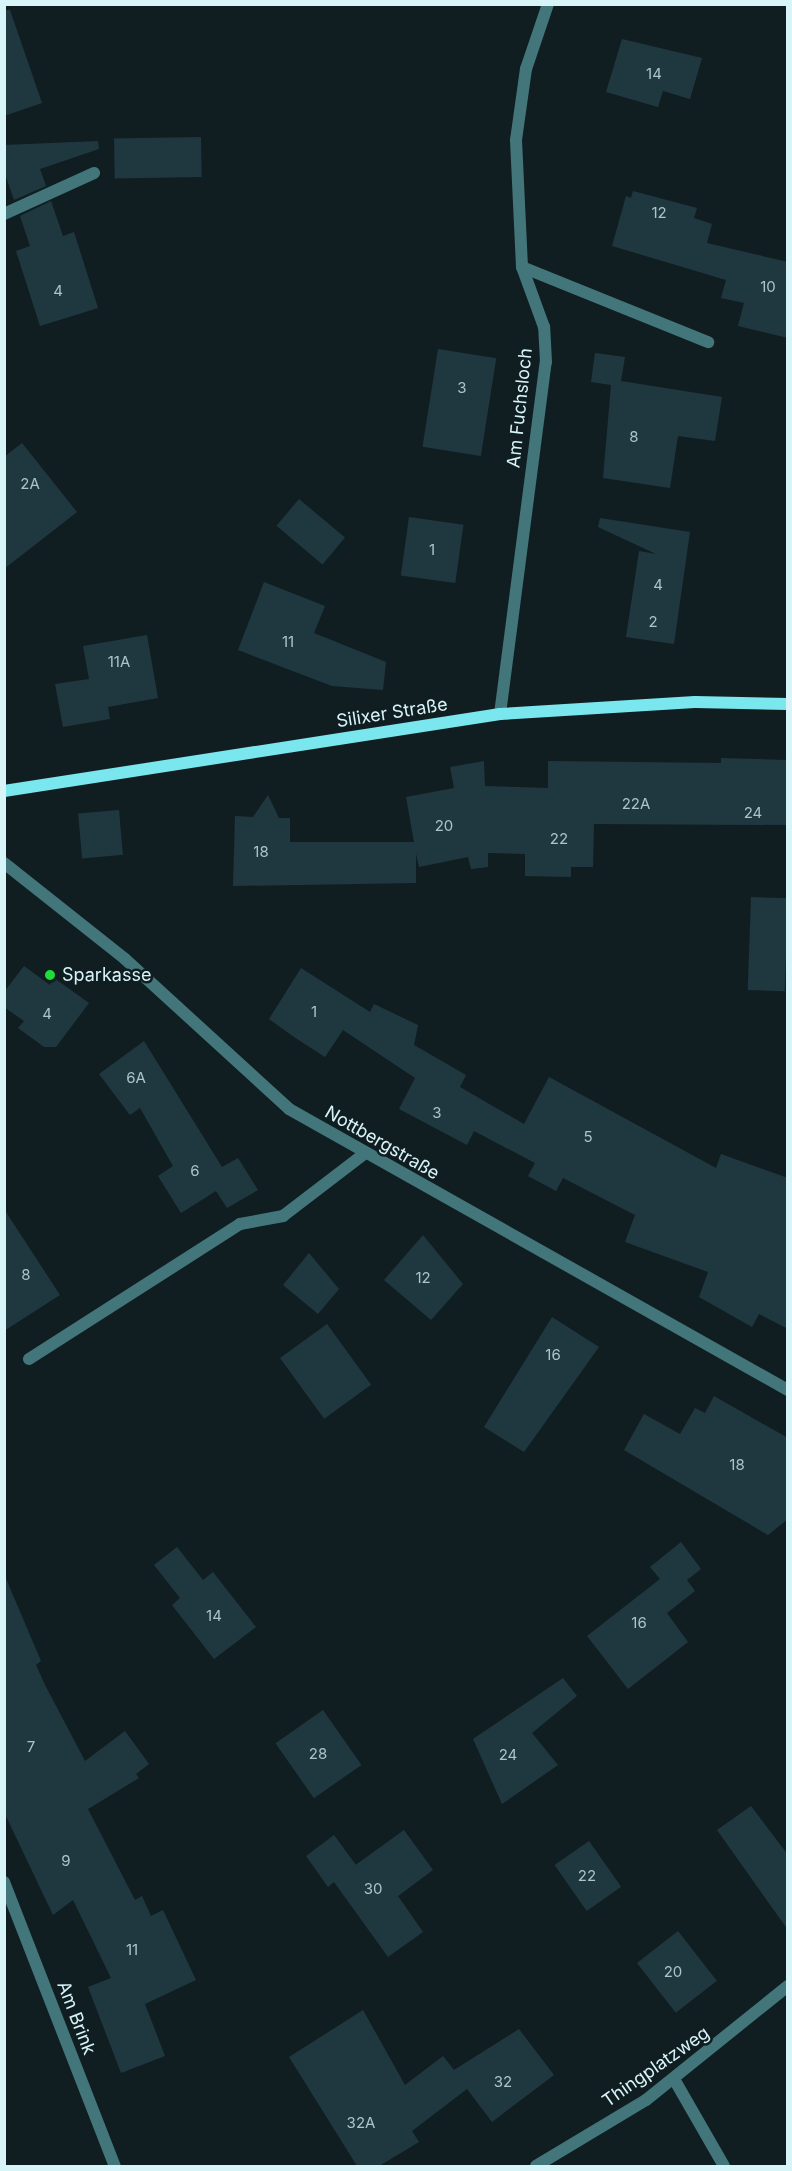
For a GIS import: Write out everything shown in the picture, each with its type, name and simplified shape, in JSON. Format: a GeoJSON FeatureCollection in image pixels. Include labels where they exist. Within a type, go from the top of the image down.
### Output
{"type":"FeatureCollection","features":[{"type":"Feature","properties":{"kind":"street","name":"Am Fuchsloch"},"geometry":{"type":"LineString","coordinates":[[500,714],[546,363],[544,327],[522,267],[516,140],[526,69],[548,4]]}},
{"type":"Feature","properties":{"kind":"street"},"geometry":{"type":"LineString","coordinates":[[4,214],[94,173]]}},
{"type":"Feature","properties":{"kind":"street"},"geometry":{"type":"LineString","coordinates":[[522,267],[708,342]]}},
{"type":"Feature","properties":{"kind":"street","name":"Silixer Straße"},"geometry":{"type":"LineString","coordinates":[[4,791],[500,714],[695,702],[788,704]]}},
{"type":"Feature","properties":{"kind":"street","name":"Nottbergstraße"},"geometry":{"type":"LineString","coordinates":[[4,863],[125,959],[289,1110],[788,1390]]}},
{"type":"Feature","properties":{"kind":"street"},"geometry":{"type":"LineString","coordinates":[[29,1359],[240,1224],[282,1216],[364,1154]]}},
{"type":"Feature","properties":{"kind":"street","name":"Am Brink"},"geometry":{"type":"LineString","coordinates":[[4,1882],[115,2166]]}},
{"type":"Feature","properties":{"kind":"street","name":"Thingplatzweg"},"geometry":{"type":"LineString","coordinates":[[536,2166],[674,2079],[788,1986]]}},
{"type":"Feature","properties":{"kind":"street"},"geometry":{"type":"LineString","coordinates":[[674,2079],[724,2166]]}},
{"type":"Feature","properties":{"kind":"building"},"geometry":{"type":"Polygon","coordinates":[[[4,10],[10,10],[42,103],[4,116],[4,10]]]}},
{"type":"Feature","properties":{"kind":"building"},"geometry":{"type":"Polygon","coordinates":[[[622,39],[702,58],[690,99],[663,91],[658,107],[606,92],[622,39]]]}},
{"type":"Feature","properties":{"kind":"building"},"geometry":{"type":"Polygon","coordinates":[[[201,137],[202,177],[115,179],[114,139],[201,137]]]}},
{"type":"Feature","properties":{"kind":"building"},"geometry":{"type":"Polygon","coordinates":[[[98,141],[99,149],[40,169],[46,186],[14,200],[4,171],[4,145],[98,141]]]}},
{"type":"Feature","properties":{"kind":"building"},"geometry":{"type":"Polygon","coordinates":[[[633,191],[697,208],[694,218],[712,224],[707,243],[788,262],[788,338],[738,326],[744,303],[721,298],[726,280],[612,246],[626,196],[631,198],[633,191]]]}},
{"type":"Feature","properties":{"kind":"building"},"geometry":{"type":"Polygon","coordinates":[[[51,201],[63,236],[74,232],[98,308],[40,326],[16,251],[30,246],[20,216],[51,201]]]}},
{"type":"Feature","properties":{"kind":"building"},"geometry":{"type":"Polygon","coordinates":[[[438,349],[496,358],[481,456],[423,447],[438,349]]]}},
{"type":"Feature","properties":{"kind":"building"},"geometry":{"type":"Polygon","coordinates":[[[595,353],[625,357],[621,381],[722,397],[715,441],[678,436],[670,488],[603,478],[611,385],[591,382],[595,353]]]}},
{"type":"Feature","properties":{"kind":"building"},"geometry":{"type":"Polygon","coordinates":[[[22,443],[77,512],[4,569],[4,457],[22,443]]]}},
{"type":"Feature","properties":{"kind":"building"},"geometry":{"type":"Polygon","coordinates":[[[299,499],[345,538],[322,564],[277,526],[299,499]]]}},
{"type":"Feature","properties":{"kind":"building"},"geometry":{"type":"Polygon","coordinates":[[[409,517],[463,525],[455,583],[401,575],[409,517]]]}},
{"type":"Feature","properties":{"kind":"building"},"geometry":{"type":"Polygon","coordinates":[[[600,518],[690,532],[674,644],[626,637],[639,551],[656,554],[598,527],[600,518]]]}},
{"type":"Feature","properties":{"kind":"building"},"geometry":{"type":"Polygon","coordinates":[[[264,582],[325,606],[314,633],[386,662],[383,690],[332,686],[238,650],[264,582]]]}},
{"type":"Feature","properties":{"kind":"building"},"geometry":{"type":"Polygon","coordinates":[[[147,635],[158,698],[108,707],[110,719],[63,727],[55,684],[89,679],[83,646],[147,635]]]}},
{"type":"Feature","properties":{"kind":"building"},"geometry":{"type":"Polygon","coordinates":[[[721,758],[788,760],[788,825],[594,824],[593,867],[571,867],[571,877],[525,876],[525,854],[488,853],[488,867],[471,869],[468,857],[419,867],[416,854],[416,883],[233,886],[235,816],[253,817],[268,795],[279,818],[290,818],[290,842],[414,842],[406,797],[454,788],[450,767],[484,761],[485,786],[548,788],[548,761],[721,763],[721,758]]]}},
{"type":"Feature","properties":{"kind":"building"},"geometry":{"type":"Polygon","coordinates":[[[119,810],[123,855],[82,858],[78,814],[119,810]]]}},
{"type":"Feature","properties":{"kind":"building"},"geometry":{"type":"Polygon","coordinates":[[[751,897],[788,898],[785,991],[748,990],[751,897]]]}},
{"type":"Feature","properties":{"kind":"building"},"geometry":{"type":"Polygon","coordinates":[[[24,966],[50,985],[54,978],[89,1003],[56,1047],[44,1047],[18,1028],[24,1021],[4,1007],[4,992],[24,966]]]}},
{"type":"Feature","properties":{"kind":"building"},"geometry":{"type":"Polygon","coordinates":[[[301,968],[370,1012],[374,1004],[418,1025],[414,1045],[466,1075],[460,1087],[524,1124],[549,1077],[716,1168],[721,1154],[788,1178],[788,1329],[759,1314],[752,1327],[699,1297],[708,1272],[625,1242],[635,1215],[563,1178],[556,1191],[528,1176],[535,1163],[474,1131],[467,1145],[399,1109],[415,1078],[343,1030],[325,1057],[269,1019],[301,968]]]}},
{"type":"Feature","properties":{"kind":"building"},"geometry":{"type":"Polygon","coordinates":[[[144,1041],[222,1167],[238,1158],[258,1190],[227,1208],[216,1191],[181,1213],[158,1176],[173,1166],[140,1108],[130,1115],[99,1074],[144,1041]]]}},
{"type":"Feature","properties":{"kind":"building"},"geometry":{"type":"Polygon","coordinates":[[[4,1209],[60,1295],[4,1331],[4,1209]]]}},
{"type":"Feature","properties":{"kind":"building"},"geometry":{"type":"Polygon","coordinates":[[[423,1235],[463,1284],[431,1320],[384,1280],[423,1235]]]}},
{"type":"Feature","properties":{"kind":"building"},"geometry":{"type":"Polygon","coordinates":[[[309,1253],[339,1289],[318,1314],[283,1285],[309,1253]]]}},
{"type":"Feature","properties":{"kind":"building"},"geometry":{"type":"Polygon","coordinates":[[[552,1317],[599,1347],[524,1452],[484,1427],[552,1317]]]}},
{"type":"Feature","properties":{"kind":"building"},"geometry":{"type":"Polygon","coordinates":[[[327,1324],[371,1385],[324,1419],[280,1358],[327,1324]]]}},
{"type":"Feature","properties":{"kind":"building"},"geometry":{"type":"Polygon","coordinates":[[[714,1396],[788,1438],[788,1519],[768,1535],[624,1450],[644,1414],[680,1434],[695,1408],[705,1413],[714,1396]]]}},
{"type":"Feature","properties":{"kind":"building"},"geometry":{"type":"Polygon","coordinates":[[[681,1542],[701,1569],[687,1580],[695,1591],[667,1613],[688,1642],[628,1689],[587,1636],[660,1579],[650,1567],[681,1542]]]}},
{"type":"Feature","properties":{"kind":"building"},"geometry":{"type":"Polygon","coordinates":[[[177,1547],[203,1580],[213,1572],[256,1627],[214,1659],[172,1605],[180,1598],[154,1565],[177,1547]]]}},
{"type":"Feature","properties":{"kind":"building"},"geometry":{"type":"Polygon","coordinates":[[[4,1574],[41,1661],[36,1665],[85,1761],[125,1731],[149,1764],[136,1774],[139,1778],[88,1809],[135,1900],[142,1896],[151,1916],[163,1910],[196,1980],[145,2004],[165,2056],[121,2073],[88,1987],[111,1978],[73,1900],[53,1915],[4,1812],[4,1574]]]}},
{"type":"Feature","properties":{"kind":"building"},"geometry":{"type":"Polygon","coordinates":[[[563,1678],[577,1696],[532,1733],[558,1765],[502,1804],[473,1739],[563,1678]]]}},
{"type":"Feature","properties":{"kind":"building"},"geometry":{"type":"Polygon","coordinates":[[[323,1710],[361,1765],[314,1798],[275,1743],[323,1710]]]}},
{"type":"Feature","properties":{"kind":"building"},"geometry":{"type":"Polygon","coordinates":[[[751,1806],[788,1855],[788,1930],[717,1830],[751,1806]]]}},
{"type":"Feature","properties":{"kind":"building"},"geometry":{"type":"Polygon","coordinates":[[[404,1830],[433,1870],[398,1896],[423,1932],[388,1957],[334,1882],[328,1887],[306,1856],[334,1835],[356,1865],[404,1830]]]}},
{"type":"Feature","properties":{"kind":"building"},"geometry":{"type":"Polygon","coordinates":[[[589,1841],[621,1887],[587,1911],[555,1865],[589,1841]]]}},
{"type":"Feature","properties":{"kind":"building"},"geometry":{"type":"Polygon","coordinates":[[[678,1931],[717,1981],[676,2013],[637,1963],[678,1931]]]}},
{"type":"Feature","properties":{"kind":"building"},"geometry":{"type":"Polygon","coordinates":[[[363,2010],[405,2085],[443,2056],[454,2070],[519,2029],[554,2075],[492,2122],[467,2089],[412,2131],[419,2142],[379,2166],[357,2166],[289,2057],[363,2010]]]}},
{"type":"Feature","properties":{"kind":"place","name":"Sparkasse"},"geometry":{"type":"Point","coordinates":[50,975]}}]}
